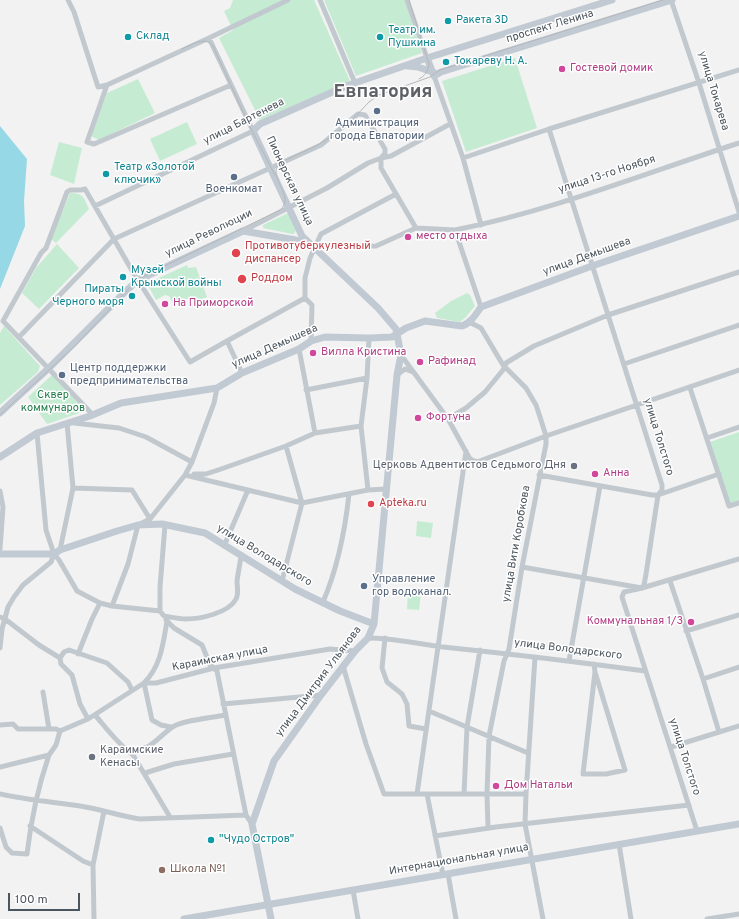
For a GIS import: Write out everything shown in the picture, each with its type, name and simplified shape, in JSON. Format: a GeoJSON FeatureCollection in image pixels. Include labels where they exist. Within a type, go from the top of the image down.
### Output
{"type":"FeatureCollection","features":[{"type":"Feature","properties":{"kind":"street"},"geometry":{"type":"LineString","coordinates":[[68,0],[74,12],[98,88],[209,38],[288,0]]}},
{"type":"Feature","properties":{"kind":"street"},"geometry":{"type":"LineString","coordinates":[[320,0],[355,83]]}},
{"type":"Feature","properties":{"kind":"street"},"geometry":{"type":"LineString","coordinates":[[408,0],[427,58],[436,74],[450,124],[463,158],[481,225]]}},
{"type":"Feature","properties":{"kind":"street","name":"проспект Ленина"},"geometry":{"type":"LineString","coordinates":[[406,66],[427,58],[612,0]]}},
{"type":"Feature","properties":{"kind":"street","name":"проспект Ленина"},"geometry":{"type":"LineString","coordinates":[[436,74],[672,0]]}},
{"type":"Feature","properties":{"kind":"street","name":"улица Токарева"},"geometry":{"type":"LineString","coordinates":[[672,0],[739,212]]}},
{"type":"Feature","properties":{"kind":"street","name":"Пионерская улица"},"geometry":{"type":"LineString","coordinates":[[209,38],[271,168],[289,208],[299,238]]}},
{"type":"Feature","properties":{"kind":"street"},"geometry":{"type":"LineString","coordinates":[[406,66],[418,67],[436,74]]}},
{"type":"Feature","properties":{"kind":"street","name":"улица Бартенева"},"geometry":{"type":"LineString","coordinates":[[95,206],[253,131],[260,124],[334,91],[406,66]]}},
{"type":"Feature","properties":{"kind":"street"},"geometry":{"type":"LineString","coordinates":[[463,158],[549,129],[739,70]]}},
{"type":"Feature","properties":{"kind":"street"},"geometry":{"type":"LineString","coordinates":[[107,85],[87,142],[94,144],[231,84]]}},
{"type":"Feature","properties":{"kind":"street"},"geometry":{"type":"LineString","coordinates":[[19,336],[114,239],[322,145],[358,114],[363,114],[368,119],[385,148],[381,168],[416,228]]}},
{"type":"Feature","properties":{"kind":"street","name":"улица Революции"},"geometry":{"type":"LineString","coordinates":[[0,413],[49,368],[138,280],[289,208],[327,188],[368,163],[392,156],[450,124]]}},
{"type":"Feature","properties":{"kind":"street","name":"улица Толстого"},"geometry":{"type":"LineString","coordinates":[[549,129],[662,485],[662,490],[658,495],[644,585],[642,588],[624,592],[622,597],[697,831]]}},
{"type":"Feature","properties":{"kind":"street","name":"улица 13-го Ноября"},"geometry":{"type":"LineString","coordinates":[[455,230],[481,225],[739,144]]}},
{"type":"Feature","properties":{"kind":"street"},"geometry":{"type":"LineString","coordinates":[[98,425],[95,420],[95,414],[3,321],[41,253],[46,248],[67,192],[70,190],[85,189],[138,280],[190,362],[226,340],[305,298]]}},
{"type":"Feature","properties":{"kind":"street"},"geometry":{"type":"LineString","coordinates":[[311,341],[312,305],[305,298],[305,278],[310,258],[320,234],[396,194]]}},
{"type":"Feature","properties":{"kind":"street","name":"улица Демышева"},"geometry":{"type":"LineString","coordinates":[[481,307],[592,266],[739,216]]}},
{"type":"Feature","properties":{"kind":"street"},"geometry":{"type":"LineString","coordinates":[[314,248],[376,246],[416,228],[455,230],[481,307],[469,322]]}},
{"type":"Feature","properties":{"kind":"street"},"geometry":{"type":"LineString","coordinates":[[243,231],[299,238],[314,248],[378,308],[398,333],[401,355],[448,419],[470,459],[477,462],[546,436],[638,406],[739,370]]}},
{"type":"Feature","properties":{"kind":"street"},"geometry":{"type":"LineString","coordinates":[[448,419],[466,408],[485,392],[506,363],[534,346],[608,315],[739,272]]}},
{"type":"Feature","properties":{"kind":"street","name":"улица Демышева"},"geometry":{"type":"LineString","coordinates":[[0,457],[37,433],[121,404],[217,388],[242,373],[299,349],[311,341],[325,336],[369,338],[392,337],[406,328],[425,321],[462,326],[469,322]]}},
{"type":"Feature","properties":{"kind":"street","name":"улица Вити Коробкова"},"geometry":{"type":"LineString","coordinates":[[469,322],[481,328],[505,366],[526,388],[536,405],[546,436],[509,649],[489,736],[487,794],[488,828]]}},
{"type":"Feature","properties":{"kind":"street"},"geometry":{"type":"LineString","coordinates":[[624,364],[739,325]]}},
{"type":"Feature","properties":{"kind":"street"},"geometry":{"type":"LineString","coordinates":[[368,490],[361,426],[367,378],[369,338]]}},
{"type":"Feature","properties":{"kind":"street"},"geometry":{"type":"LineString","coordinates":[[226,340],[242,373]]}},
{"type":"Feature","properties":{"kind":"street"},"geometry":{"type":"LineString","coordinates":[[299,349],[315,433]]}},
{"type":"Feature","properties":{"kind":"street","name":"улица Дмитрия Ульянова"},"geometry":{"type":"LineString","coordinates":[[252,824],[274,761],[343,666],[368,638],[374,624],[397,375],[401,355]]}},
{"type":"Feature","properties":{"kind":"street"},"geometry":{"type":"LineString","coordinates":[[397,375],[404,369],[414,372]]}},
{"type":"Feature","properties":{"kind":"street"},"geometry":{"type":"LineString","coordinates":[[306,390],[367,378]]}},
{"type":"Feature","properties":{"kind":"street"},"geometry":{"type":"LineString","coordinates":[[112,606],[128,564],[138,525],[150,519],[185,475],[192,462],[214,403],[217,388]]}},
{"type":"Feature","properties":{"kind":"street"},"geometry":{"type":"LineString","coordinates":[[690,388],[729,506],[739,503]]}},
{"type":"Feature","properties":{"kind":"street"},"geometry":{"type":"LineString","coordinates":[[0,648],[3,618],[11,602],[23,585],[51,562],[57,552],[73,488],[68,423],[119,428],[146,437],[192,462]]}},
{"type":"Feature","properties":{"kind":"street"},"geometry":{"type":"LineString","coordinates":[[185,475],[206,474],[286,446],[315,433],[361,426]]}},
{"type":"Feature","properties":{"kind":"street"},"geometry":{"type":"LineString","coordinates":[[707,438],[739,427]]}},
{"type":"Feature","properties":{"kind":"street"},"geometry":{"type":"LineString","coordinates":[[37,433],[46,530],[57,552],[59,560],[77,591],[100,603],[112,606],[160,611]]}},
{"type":"Feature","properties":{"kind":"street"},"geometry":{"type":"LineString","coordinates":[[282,581],[302,503],[286,446]]}},
{"type":"Feature","properties":{"kind":"street"},"geometry":{"type":"LineString","coordinates":[[417,794],[466,451]]}},
{"type":"Feature","properties":{"kind":"street"},"geometry":{"type":"LineString","coordinates":[[539,475],[658,495],[719,474]]}},
{"type":"Feature","properties":{"kind":"street"},"geometry":{"type":"LineString","coordinates":[[185,475],[302,503],[368,490],[386,489]]}},
{"type":"Feature","properties":{"kind":"street"},"geometry":{"type":"LineString","coordinates":[[570,661],[583,578],[600,486]]}},
{"type":"Feature","properties":{"kind":"street"},"geometry":{"type":"LineString","coordinates":[[73,488],[132,490],[150,519]]}},
{"type":"Feature","properties":{"kind":"street"},"geometry":{"type":"LineString","coordinates":[[224,546],[248,490]]}},
{"type":"Feature","properties":{"kind":"street"},"geometry":{"type":"LineString","coordinates":[[0,491],[3,507],[0,549]]}},
{"type":"Feature","properties":{"kind":"street"},"geometry":{"type":"LineString","coordinates":[[323,602],[338,560],[344,532],[349,494]]}},
{"type":"Feature","properties":{"kind":"street","name":"улица Володарского"},"geometry":{"type":"LineString","coordinates":[[0,554],[57,552],[138,525],[165,525],[205,533],[282,581],[352,616],[374,624]]}},
{"type":"Feature","properties":{"kind":"street"},"geometry":{"type":"LineString","coordinates":[[165,525],[160,587],[160,611],[165,619],[174,628],[202,645],[210,665],[217,671],[246,815],[252,824],[271,919]]}},
{"type":"Feature","properties":{"kind":"street"},"geometry":{"type":"LineString","coordinates":[[165,619],[192,619],[227,610],[233,605],[237,598],[241,556]]}},
{"type":"Feature","properties":{"kind":"street"},"geometry":{"type":"LineString","coordinates":[[522,568],[642,588],[670,581],[739,559]]}},
{"type":"Feature","properties":{"kind":"street"},"geometry":{"type":"LineString","coordinates":[[670,581],[719,732]]}},
{"type":"Feature","properties":{"kind":"street"},"geometry":{"type":"LineString","coordinates":[[78,654],[100,603]]}},
{"type":"Feature","properties":{"kind":"street"},"geometry":{"type":"LineString","coordinates":[[686,631],[739,615]]}},
{"type":"Feature","properties":{"kind":"street"},"geometry":{"type":"LineString","coordinates":[[3,618],[39,645],[60,658],[62,664],[72,676],[80,704],[88,719]]}},
{"type":"Feature","properties":{"kind":"street"},"geometry":{"type":"LineString","coordinates":[[0,725],[13,724],[18,729],[56,729],[60,731],[88,719],[144,682],[150,676],[158,664],[161,655],[165,619]]}},
{"type":"Feature","properties":{"kind":"street","name":"улица Володарского"},"geometry":{"type":"LineString","coordinates":[[368,638],[385,638],[438,646],[507,653],[645,671]]}},
{"type":"Feature","properties":{"kind":"street"},"geometry":{"type":"LineString","coordinates":[[385,638],[382,668],[385,677],[392,686],[402,694],[407,704],[409,726],[426,729]]}},
{"type":"Feature","properties":{"kind":"street","name":"Караимская улица"},"geometry":{"type":"LineString","coordinates":[[144,682],[156,683],[214,668],[330,649],[355,651]]}},
{"type":"Feature","properties":{"kind":"street"},"geometry":{"type":"LineString","coordinates":[[60,658],[64,652],[69,650],[109,664],[128,682],[132,690]]}},
{"type":"Feature","properties":{"kind":"street"},"geometry":{"type":"LineString","coordinates":[[464,794],[467,727],[480,650]]}},
{"type":"Feature","properties":{"kind":"street"},"geometry":{"type":"LineString","coordinates":[[535,657],[528,753],[525,824],[543,919]]}},
{"type":"Feature","properties":{"kind":"street"},"geometry":{"type":"LineString","coordinates":[[594,664],[595,672],[625,770],[606,774],[583,774],[595,672]]}},
{"type":"Feature","properties":{"kind":"street"},"geometry":{"type":"LineString","coordinates":[[343,666],[366,744],[384,794],[526,794]]}},
{"type":"Feature","properties":{"kind":"street"},"geometry":{"type":"LineString","coordinates":[[703,679],[739,667]]}},
{"type":"Feature","properties":{"kind":"street"},"geometry":{"type":"LineString","coordinates":[[144,682],[152,720],[161,725],[171,727]]}},
{"type":"Feature","properties":{"kind":"street"},"geometry":{"type":"LineString","coordinates":[[43,692],[49,729]]}},
{"type":"Feature","properties":{"kind":"street"},"geometry":{"type":"LineString","coordinates":[[223,704],[321,695]]}},
{"type":"Feature","properties":{"kind":"street"},"geometry":{"type":"LineString","coordinates":[[429,711],[528,753]]}},
{"type":"Feature","properties":{"kind":"street"},"geometry":{"type":"LineString","coordinates":[[95,714],[113,737],[134,755],[170,817]]}},
{"type":"Feature","properties":{"kind":"street"},"geometry":{"type":"LineString","coordinates":[[134,755],[136,751],[161,737],[171,727],[225,715]]}},
{"type":"Feature","properties":{"kind":"street"},"geometry":{"type":"LineString","coordinates":[[671,747],[739,726]]}},
{"type":"Feature","properties":{"kind":"street"},"geometry":{"type":"LineString","coordinates":[[0,828],[6,847],[12,853],[27,854],[35,800],[49,755],[56,745],[60,731]]}},
{"type":"Feature","properties":{"kind":"street"},"geometry":{"type":"LineString","coordinates":[[145,773],[174,764],[233,754]]}},
{"type":"Feature","properties":{"kind":"street"},"geometry":{"type":"LineString","coordinates":[[0,767],[49,755]]}},
{"type":"Feature","properties":{"kind":"street"},"geometry":{"type":"LineString","coordinates":[[0,794],[79,806],[124,817],[140,818],[246,815]]}},
{"type":"Feature","properties":{"kind":"street"},"geometry":{"type":"LineString","coordinates":[[427,794],[435,836],[456,919]]}},
{"type":"Feature","properties":{"kind":"street"},"geometry":{"type":"LineString","coordinates":[[435,836],[488,828],[689,805]]}},
{"type":"Feature","properties":{"kind":"street"},"geometry":{"type":"LineString","coordinates":[[94,919],[93,865],[104,811]]}},
{"type":"Feature","properties":{"kind":"street","name":"Интернациональная улица"},"geometry":{"type":"LineString","coordinates":[[184,919],[446,875],[532,858],[739,824]]}},
{"type":"Feature","properties":{"kind":"street"},"geometry":{"type":"LineString","coordinates":[[30,826],[83,861],[93,865]]}},
{"type":"Feature","properties":{"kind":"street"},"geometry":{"type":"LineString","coordinates":[[619,844],[631,919]]}},
{"type":"Feature","properties":{"kind":"street"},"geometry":{"type":"LineString","coordinates":[[353,890],[358,919]]}},
{"type":"Feature","properties":{"kind":"street"},"geometry":{"type":"LineString","coordinates":[[707,919],[739,914]]}},
{"type":"Feature","properties":{"kind":"green space"},"geometry":{"type":"Polygon","coordinates":[[[233,0],[314,0],[350,81],[260,120],[219,38],[233,30],[224,11],[230,8],[233,0]]]}},
{"type":"Feature","properties":{"kind":"green space"},"geometry":{"type":"Polygon","coordinates":[[[324,0],[405,0],[422,53],[356,76],[324,0]]]}},
{"type":"Feature","properties":{"kind":"green space"},"geometry":{"type":"Polygon","coordinates":[[[515,58],[537,128],[466,152],[442,81],[515,58]]]}},
{"type":"Feature","properties":{"kind":"green space"},"geometry":{"type":"Polygon","coordinates":[[[138,79],[155,113],[99,140],[91,136],[107,93],[138,79]]]}},
{"type":"Feature","properties":{"kind":"green space"},"geometry":{"type":"Polygon","coordinates":[[[187,122],[197,144],[160,161],[150,139],[187,122]]]}},
{"type":"Feature","properties":{"kind":"green space"},"geometry":{"type":"Polygon","coordinates":[[[59,142],[82,148],[74,184],[50,175],[59,142]]]}},
{"type":"Feature","properties":{"kind":"green space"},"geometry":{"type":"Polygon","coordinates":[[[70,193],[81,195],[89,209],[56,243],[51,239],[70,193]]]}},
{"type":"Feature","properties":{"kind":"green space"},"geometry":{"type":"Polygon","coordinates":[[[288,213],[296,230],[294,234],[263,228],[263,225],[288,213]]]}},
{"type":"Feature","properties":{"kind":"green space"},"geometry":{"type":"Polygon","coordinates":[[[57,244],[79,268],[39,309],[22,293],[36,268],[57,244]]]}},
{"type":"Feature","properties":{"kind":"green space"},"geometry":{"type":"Polygon","coordinates":[[[187,265],[188,268],[196,267],[207,297],[197,302],[193,296],[174,305],[169,296],[165,295],[156,300],[149,287],[150,282],[187,265]]]}},
{"type":"Feature","properties":{"kind":"green space"},"geometry":{"type":"Polygon","coordinates":[[[467,293],[470,295],[475,306],[460,322],[437,318],[435,313],[451,301],[467,293]]]}},
{"type":"Feature","properties":{"kind":"green space"},"geometry":{"type":"Polygon","coordinates":[[[4,326],[40,366],[38,372],[0,405],[0,333],[4,326]]]}},
{"type":"Feature","properties":{"kind":"green space","name":"Сквер коммунаров"},"geometry":{"type":"Polygon","coordinates":[[[52,375],[85,411],[47,424],[28,397],[52,375]]]}},
{"type":"Feature","properties":{"kind":"green space"},"geometry":{"type":"Polygon","coordinates":[[[739,432],[739,501],[730,504],[710,442],[739,432]]]}},
{"type":"Feature","properties":{"kind":"green space"},"geometry":{"type":"Polygon","coordinates":[[[417,521],[433,523],[431,538],[416,536],[417,521]]]}},
{"type":"Feature","properties":{"kind":"green space"},"geometry":{"type":"Polygon","coordinates":[[[408,591],[421,592],[419,610],[407,609],[408,591]]]}},
{"type":"Feature","properties":{"kind":"water"},"geometry":{"type":"Polygon","coordinates":[[[0,126],[27,159],[24,201],[25,226],[0,289],[0,126]]]}},
{"type":"Feature","properties":{"kind":"tram line"},"geometry":{"type":"LineString","coordinates":[[409,0],[429,64],[426,73],[419,79]]}},
{"type":"Feature","properties":{"kind":"tram line"},"geometry":{"type":"LineString","coordinates":[[0,415],[75,346],[138,279],[280,210],[285,199],[276,173],[281,162],[328,139],[352,120],[369,102],[379,95],[430,77],[440,70],[663,0]]}},
{"type":"Feature","properties":{"kind":"tram line"},"geometry":{"type":"LineString","coordinates":[[182,49],[202,41],[210,43],[213,46],[249,125],[275,175]]}},
{"type":"Feature","properties":{"kind":"place","name":"Ракета 3D"},"geometry":{"type":"Point","coordinates":[448,21]}},
{"type":"Feature","properties":{"kind":"place","name":"Склад"},"geometry":{"type":"Point","coordinates":[128,37]}},
{"type":"Feature","properties":{"kind":"place","name":"Театр им. Пушкина"},"geometry":{"type":"Point","coordinates":[380,37]}},
{"type":"Feature","properties":{"kind":"place","name":"Токареву Н. А."},"geometry":{"type":"Point","coordinates":[446,62]}},
{"type":"Feature","properties":{"kind":"place","name":"Гостевой домик"},"geometry":{"type":"Point","coordinates":[562,69]}},
{"type":"Feature","properties":{"kind":"place","name":"Администрация города Евпатории"},"geometry":{"type":"Point","coordinates":[377,111]}},
{"type":"Feature","properties":{"kind":"place","name":"Театр «Золотой ключик»"},"geometry":{"type":"Point","coordinates":[106,174]}},
{"type":"Feature","properties":{"kind":"place","name":"Военкомат"},"geometry":{"type":"Point","coordinates":[234,177]}},
{"type":"Feature","properties":{"kind":"place","name":"место отдыха"},"geometry":{"type":"Point","coordinates":[408,237]}},
{"type":"Feature","properties":{"kind":"place","name":"Противотуберкулезный диспансер"},"geometry":{"type":"Point","coordinates":[236,253]}},
{"type":"Feature","properties":{"kind":"place","name":"Музей Крымской войны"},"geometry":{"type":"Point","coordinates":[123,277]}},
{"type":"Feature","properties":{"kind":"place","name":"Роддом"},"geometry":{"type":"Point","coordinates":[242,279]}},
{"type":"Feature","properties":{"kind":"place","name":"Пираты Черного моря"},"geometry":{"type":"Point","coordinates":[132,296]}},
{"type":"Feature","properties":{"kind":"place","name":"На Приморской"},"geometry":{"type":"Point","coordinates":[165,304]}},
{"type":"Feature","properties":{"kind":"place","name":"Вилла Кристина"},"geometry":{"type":"Point","coordinates":[313,353]}},
{"type":"Feature","properties":{"kind":"place","name":"Рафинад"},"geometry":{"type":"Point","coordinates":[420,362]}},
{"type":"Feature","properties":{"kind":"place","name":"Центр поддержки предпринимательства"},"geometry":{"type":"Point","coordinates":[62,375]}},
{"type":"Feature","properties":{"kind":"place","name":"Фортуна"},"geometry":{"type":"Point","coordinates":[418,418]}},
{"type":"Feature","properties":{"kind":"place","name":"Церковь Адвентистов Седьмого Дня"},"geometry":{"type":"Point","coordinates":[574,466]}},
{"type":"Feature","properties":{"kind":"place","name":"Анна"},"geometry":{"type":"Point","coordinates":[595,474]}},
{"type":"Feature","properties":{"kind":"place","name":"Apteka.ru"},"geometry":{"type":"Point","coordinates":[371,504]}},
{"type":"Feature","properties":{"kind":"place","name":"Управление гор водоканал."},"geometry":{"type":"Point","coordinates":[364,586]}},
{"type":"Feature","properties":{"kind":"place","name":"Коммунальная 1/3"},"geometry":{"type":"Point","coordinates":[691,622]}},
{"type":"Feature","properties":{"kind":"place","name":"Караимские Кенасы"},"geometry":{"type":"Point","coordinates":[92,757]}},
{"type":"Feature","properties":{"kind":"place","name":"Дом Натальи"},"geometry":{"type":"Point","coordinates":[496,786]}},
{"type":"Feature","properties":{"kind":"place","name":"\"Чудо Остров\""},"geometry":{"type":"Point","coordinates":[211,840]}},
{"type":"Feature","properties":{"kind":"place","name":"Школа №1"},"geometry":{"type":"Point","coordinates":[162,870]}},
{"type":"Feature","properties":{"kind":"district","name":"Евпатория"},"geometry":{"type":"Point","coordinates":[383,93]}}]}
